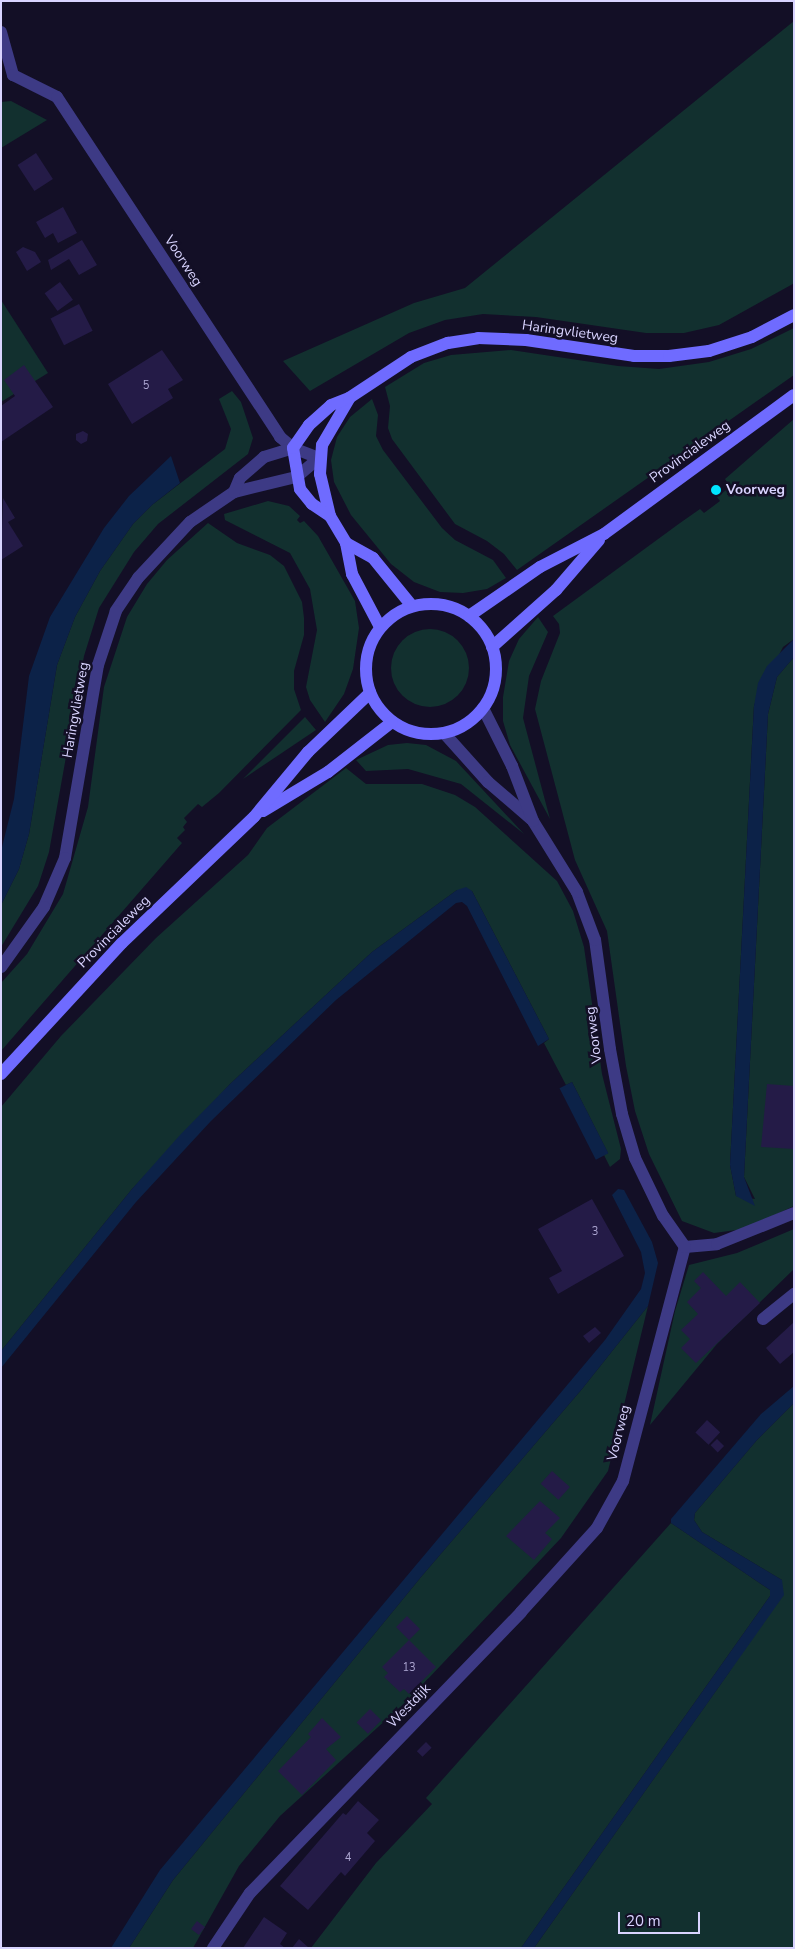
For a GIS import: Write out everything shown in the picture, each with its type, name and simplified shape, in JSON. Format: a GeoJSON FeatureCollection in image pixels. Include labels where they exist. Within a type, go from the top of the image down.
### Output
{"type":"FeatureCollection","features":[{"type":"Feature","properties":{"kind":"main road","name":"Haringvlietweg"},"geometry":{"type":"LineString","coordinates":[[293,448],[318,416],[330,405],[349,398],[411,357],[448,343],[478,338],[526,340],[634,356],[669,356],[709,351],[752,337],[794,315]]}},
{"type":"Feature","properties":{"kind":"main road","name":"Provincialeweg"},"geometry":{"type":"LineString","coordinates":[[470,616],[540,567],[604,534],[794,394]]}},
{"type":"Feature","properties":{"kind":"main road","name":"Haringvlietweg"},"geometry":{"type":"LineString","coordinates":[[319,458],[327,431],[349,398]]}},
{"type":"Feature","properties":{"kind":"main road"},"geometry":{"type":"LineString","coordinates":[[293,448],[296,477],[312,504],[330,516]]}},
{"type":"Feature","properties":{"kind":"main road"},"geometry":{"type":"LineString","coordinates":[[319,458],[330,516],[346,543],[352,574],[380,627]]}},
{"type":"Feature","properties":{"kind":"main road","name":"Provincialeweg"},"geometry":{"type":"LineString","coordinates":[[492,647],[556,590],[604,534]]}},
{"type":"Feature","properties":{"kind":"main road"},"geometry":{"type":"LineString","coordinates":[[346,543],[373,558],[412,606]]}},
{"type":"Feature","properties":{"kind":"main road"},"geometry":{"type":"LineString","coordinates":[[442,605],[470,616],[483,630],[492,647],[496,672],[494,685],[484,708],[462,727],[444,734],[417,733],[392,722],[379,709],[370,693],[366,658],[380,627],[395,614],[412,606],[442,605]]}},
{"type":"Feature","properties":{"kind":"main road","name":"Provincialeweg"},"geometry":{"type":"LineString","coordinates":[[1,1074],[122,943],[254,817],[308,752],[370,693]]}},
{"type":"Feature","properties":{"kind":"main road","name":"Provincialeweg"},"geometry":{"type":"LineString","coordinates":[[254,817],[328,772],[392,722]]}},
{"type":"Feature","properties":{"kind":"street","name":"Voorweg"},"geometry":{"type":"LineString","coordinates":[[1,32],[7,77],[57,97],[280,436],[293,448]]}},
{"type":"Feature","properties":{"kind":"street"},"geometry":{"type":"LineString","coordinates":[[293,448],[319,458]]}},
{"type":"Feature","properties":{"kind":"street","name":"Haringvlietweg"},"geometry":{"type":"LineString","coordinates":[[234,492],[240,478],[264,458],[293,448]]}},
{"type":"Feature","properties":{"kind":"street","name":"Haringvlietweg"},"geometry":{"type":"LineString","coordinates":[[1,967],[44,907],[65,858],[98,665],[116,611],[138,578],[190,522],[234,492],[296,477],[319,458]]}},
{"type":"Feature","properties":{"kind":"street","name":"Voorweg"},"geometry":{"type":"LineString","coordinates":[[484,708],[512,766],[533,820],[577,892],[595,940],[610,1049],[624,1123],[635,1158],[663,1216],[685,1247],[623,1481]]}},
{"type":"Feature","properties":{"kind":"street","name":"Voorweg"},"geometry":{"type":"LineString","coordinates":[[444,734],[488,782],[533,820]]}},
{"type":"Feature","properties":{"kind":"street"},"geometry":{"type":"LineString","coordinates":[[685,1247],[717,1244],[794,1213]]}},
{"type":"Feature","properties":{"kind":"street"},"geometry":{"type":"LineString","coordinates":[[763,1319],[794,1294]]}},
{"type":"Feature","properties":{"kind":"street","name":"Westdijk"},"geometry":{"type":"LineString","coordinates":[[213,1948],[250,1893],[521,1612],[597,1528],[623,1481]]}},
{"type":"Feature","properties":{"kind":"green space"},"geometry":{"type":"Polygon","coordinates":[[[794,21],[794,283],[791,285],[719,325],[684,333],[646,333],[536,317],[483,314],[445,320],[409,333],[310,391],[283,361],[414,303],[465,288],[794,21]]]}},
{"type":"Feature","properties":{"kind":"green space"},"geometry":{"type":"Polygon","coordinates":[[[11,101],[47,120],[1,148],[1,102],[11,101]]]}},
{"type":"Feature","properties":{"kind":"green space"},"geometry":{"type":"Polygon","coordinates":[[[1,300],[48,373],[1,402],[1,300]]]}},
{"type":"Feature","properties":{"kind":"green space"},"geometry":{"type":"Polygon","coordinates":[[[794,328],[794,375],[517,570],[504,554],[487,541],[455,524],[392,439],[388,428],[390,406],[385,387],[424,363],[451,355],[511,350],[618,366],[659,369],[709,362],[751,349],[794,328]]]}},
{"type":"Feature","properties":{"kind":"green space"},"geometry":{"type":"Polygon","coordinates":[[[232,391],[241,402],[253,438],[248,454],[158,524],[134,552],[99,608],[84,656],[49,852],[38,886],[1,947],[1,905],[19,869],[29,834],[57,665],[75,617],[100,571],[133,524],[152,505],[225,449],[231,429],[219,399],[232,391]]]}},
{"type":"Feature","properties":{"kind":"green space"},"geometry":{"type":"Polygon","coordinates":[[[372,399],[378,415],[376,436],[383,450],[442,528],[455,540],[493,560],[506,578],[487,589],[463,593],[440,592],[414,582],[391,564],[351,515],[334,482],[331,460],[337,437],[350,417],[372,399]]]}},
{"type":"Feature","properties":{"kind":"green space"},"geometry":{"type":"Polygon","coordinates":[[[794,419],[794,639],[783,647],[754,705],[730,1165],[736,1196],[755,1199],[744,1177],[768,714],[777,677],[794,657],[794,1206],[744,1229],[714,1233],[682,1221],[649,1154],[635,1111],[626,1066],[607,931],[575,860],[535,709],[541,681],[560,633],[559,624],[553,616],[700,509],[704,513],[720,501],[717,497],[730,487],[725,479],[794,419]]]}},
{"type":"Feature","properties":{"kind":"green space"},"geometry":{"type":"Polygon","coordinates":[[[268,501],[289,506],[300,516],[297,520],[300,523],[304,521],[318,536],[355,601],[359,628],[353,669],[344,694],[325,722],[310,700],[306,687],[317,630],[310,589],[290,553],[225,520],[224,514],[268,501]]]}},
{"type":"Feature","properties":{"kind":"green space"},"geometry":{"type":"Polygon","coordinates":[[[208,523],[237,543],[270,555],[284,566],[302,602],[304,635],[294,671],[294,689],[301,710],[219,793],[202,807],[198,804],[184,818],[187,822],[183,827],[185,830],[177,838],[182,843],[1,1051],[1,983],[27,954],[63,894],[88,807],[104,687],[127,617],[147,584],[167,560],[208,523]]]}},
{"type":"Feature","properties":{"kind":"green space"},"geometry":{"type":"Polygon","coordinates":[[[538,617],[548,632],[529,676],[523,718],[550,819],[510,745],[503,721],[503,697],[509,661],[519,639],[538,617]]]}},
{"type":"Feature","properties":{"kind":"green space"},"geometry":{"type":"Polygon","coordinates":[[[430,629],[445,632],[462,646],[466,653],[469,668],[466,683],[452,700],[445,704],[430,707],[415,704],[398,690],[394,683],[391,668],[394,653],[408,636],[415,632],[430,629]]]}},
{"type":"Feature","properties":{"kind":"green space"},"geometry":{"type":"Polygon","coordinates":[[[305,717],[316,730],[243,779],[305,717]]]}},
{"type":"Feature","properties":{"kind":"green space"},"geometry":{"type":"Polygon","coordinates":[[[407,743],[426,745],[456,761],[524,834],[461,784],[408,769],[366,771],[356,760],[388,745],[407,743]]]}},
{"type":"Feature","properties":{"kind":"green space"},"geometry":{"type":"Polygon","coordinates":[[[346,768],[366,784],[422,784],[455,795],[475,807],[557,881],[573,911],[584,947],[602,1074],[621,1149],[620,1159],[610,1167],[604,1155],[608,1153],[572,1082],[566,1085],[544,1043],[549,1039],[472,891],[457,890],[372,952],[230,1084],[132,1189],[1,1351],[1,1107],[61,1036],[156,938],[248,855],[267,828],[346,768]]]}},
{"type":"Feature","properties":{"kind":"green space"},"geometry":{"type":"Polygon","coordinates":[[[794,1229],[794,1269],[717,1344],[650,1425],[675,1311],[689,1265],[737,1253],[794,1229]]]}},
{"type":"Feature","properties":{"kind":"green space"},"geometry":{"type":"Polygon","coordinates":[[[648,1306],[608,1471],[561,1538],[409,1699],[280,1816],[239,1866],[193,1948],[129,1948],[173,1880],[421,1577],[582,1389],[648,1306]]]}},
{"type":"Feature","properties":{"kind":"green space"},"geometry":{"type":"Polygon","coordinates":[[[794,1403],[794,1948],[534,1948],[730,1671],[782,1580],[702,1532],[694,1520],[695,1513],[757,1440],[794,1403]]]}},
{"type":"Feature","properties":{"kind":"green space"},"geometry":{"type":"Polygon","coordinates":[[[671,1523],[770,1590],[770,1596],[521,1948],[311,1948],[376,1863],[432,1804],[426,1798],[671,1523]]]}},
{"type":"Feature","properties":{"kind":"water"},"geometry":{"type":"Polygon","coordinates":[[[171,456],[180,483],[152,505],[133,524],[100,571],[75,617],[57,665],[29,834],[19,869],[1,905],[1,851],[14,799],[29,676],[50,617],[104,528],[129,496],[171,456]]]}},
{"type":"Feature","properties":{"kind":"water"},"geometry":{"type":"Polygon","coordinates":[[[794,639],[794,657],[777,677],[768,714],[744,1177],[755,1206],[736,1196],[730,1165],[754,706],[758,683],[767,666],[794,639]]]}},
{"type":"Feature","properties":{"kind":"water"},"geometry":{"type":"Polygon","coordinates":[[[466,887],[472,891],[549,1039],[538,1046],[467,906],[462,902],[456,903],[336,1000],[211,1121],[136,1202],[1,1368],[1,1351],[132,1189],[180,1135],[230,1084],[372,952],[457,890],[466,887]]]}},
{"type":"Feature","properties":{"kind":"water"},"geometry":{"type":"Polygon","coordinates":[[[572,1082],[608,1153],[596,1160],[560,1088],[572,1082]]]}},
{"type":"Feature","properties":{"kind":"water"},"geometry":{"type":"Polygon","coordinates":[[[618,1189],[624,1190],[652,1242],[658,1263],[648,1306],[582,1389],[421,1577],[173,1880],[129,1948],[111,1948],[160,1870],[605,1340],[641,1289],[645,1273],[641,1252],[612,1195],[618,1189]]]}},
{"type":"Feature","properties":{"kind":"water"},"geometry":{"type":"Polygon","coordinates":[[[794,1386],[794,1403],[757,1440],[695,1513],[694,1520],[702,1532],[782,1580],[784,1595],[534,1948],[521,1948],[770,1596],[770,1590],[671,1523],[671,1519],[761,1414],[794,1386]]]}},
{"type":"Feature","properties":{"kind":"building"},"geometry":{"type":"Polygon","coordinates":[[[36,153],[53,179],[34,191],[18,165],[36,153]]]}},
{"type":"Feature","properties":{"kind":"building"},"geometry":{"type":"Polygon","coordinates":[[[63,207],[77,233],[58,243],[53,233],[45,238],[36,222],[63,207]]]}},
{"type":"Feature","properties":{"kind":"building"},"geometry":{"type":"Polygon","coordinates":[[[82,240],[97,265],[79,275],[69,259],[51,270],[48,260],[82,240]]]}},
{"type":"Feature","properties":{"kind":"building"},"geometry":{"type":"Polygon","coordinates":[[[23,247],[35,252],[41,262],[27,271],[16,252],[23,247]]]}},
{"type":"Feature","properties":{"kind":"building"},"geometry":{"type":"Polygon","coordinates":[[[60,282],[73,300],[58,311],[45,293],[60,282]]]}},
{"type":"Feature","properties":{"kind":"building"},"geometry":{"type":"Polygon","coordinates":[[[79,304],[93,331],[64,345],[50,319],[79,304]]]}},
{"type":"Feature","properties":{"kind":"building"},"geometry":{"type":"Polygon","coordinates":[[[162,350],[183,380],[168,389],[173,398],[132,424],[108,384],[162,350]]]}},
{"type":"Feature","properties":{"kind":"building"},"geometry":{"type":"Polygon","coordinates":[[[24,365],[53,407],[1,442],[1,406],[15,396],[4,380],[24,365]]]}},
{"type":"Feature","properties":{"kind":"building"},"geometry":{"type":"Polygon","coordinates":[[[83,431],[88,434],[87,441],[81,444],[76,440],[76,434],[83,431]]]}},
{"type":"Feature","properties":{"kind":"building"},"geometry":{"type":"Polygon","coordinates":[[[3,498],[15,518],[8,522],[23,546],[1,560],[3,498]]]}},
{"type":"Feature","properties":{"kind":"building"},"geometry":{"type":"Polygon","coordinates":[[[767,1084],[794,1086],[794,1149],[761,1147],[767,1084]]]}},
{"type":"Feature","properties":{"kind":"building"},"geometry":{"type":"Polygon","coordinates":[[[592,1199],[624,1256],[558,1294],[549,1278],[562,1271],[538,1229],[592,1199]]]}},
{"type":"Feature","properties":{"kind":"building"},"geometry":{"type":"Polygon","coordinates":[[[703,1272],[726,1296],[740,1282],[760,1303],[696,1363],[681,1348],[690,1339],[681,1330],[698,1314],[687,1302],[701,1288],[694,1281],[703,1272]]]}},
{"type":"Feature","properties":{"kind":"building"},"geometry":{"type":"Polygon","coordinates":[[[794,1322],[794,1352],[780,1364],[766,1348],[794,1322]]]}},
{"type":"Feature","properties":{"kind":"building"},"geometry":{"type":"Polygon","coordinates":[[[595,1327],[601,1333],[589,1343],[583,1336],[595,1327]]]}},
{"type":"Feature","properties":{"kind":"building"},"geometry":{"type":"Polygon","coordinates":[[[707,1420],[720,1432],[709,1445],[695,1432],[707,1420]]]}},
{"type":"Feature","properties":{"kind":"building"},"geometry":{"type":"Polygon","coordinates":[[[717,1439],[724,1446],[718,1452],[711,1445],[717,1439]]]}},
{"type":"Feature","properties":{"kind":"building"},"geometry":{"type":"Polygon","coordinates":[[[552,1471],[570,1487],[558,1500],[541,1484],[552,1471]]]}},
{"type":"Feature","properties":{"kind":"building"},"geometry":{"type":"Polygon","coordinates":[[[540,1501],[560,1518],[545,1533],[552,1539],[534,1560],[506,1536],[540,1501]]]}},
{"type":"Feature","properties":{"kind":"building"},"geometry":{"type":"Polygon","coordinates":[[[407,1616],[420,1629],[409,1640],[396,1627],[407,1616]]]}},
{"type":"Feature","properties":{"kind":"building"},"geometry":{"type":"Polygon","coordinates":[[[409,1640],[436,1667],[409,1694],[404,1689],[400,1692],[384,1677],[388,1673],[382,1667],[409,1640]]]}},
{"type":"Feature","properties":{"kind":"building"},"geometry":{"type":"Polygon","coordinates":[[[370,1709],[381,1720],[368,1734],[357,1722],[370,1709]]]}},
{"type":"Feature","properties":{"kind":"building"},"geometry":{"type":"Polygon","coordinates":[[[322,1718],[341,1737],[326,1749],[336,1760],[302,1795],[278,1771],[311,1737],[308,1734],[322,1718]]]}},
{"type":"Feature","properties":{"kind":"building"},"geometry":{"type":"Polygon","coordinates":[[[426,1742],[432,1748],[422,1757],[417,1751],[426,1742]]]}},
{"type":"Feature","properties":{"kind":"building"},"geometry":{"type":"Polygon","coordinates":[[[358,1801],[379,1820],[367,1833],[375,1841],[345,1876],[341,1872],[308,1910],[280,1886],[343,1813],[346,1815],[358,1801]]]}},
{"type":"Feature","properties":{"kind":"building"},"geometry":{"type":"Polygon","coordinates":[[[264,1917],[287,1933],[280,1944],[285,1948],[243,1948],[264,1917]]]}},
{"type":"Feature","properties":{"kind":"building"},"geometry":{"type":"Polygon","coordinates":[[[197,1921],[205,1927],[199,1935],[191,1929],[197,1921]]]}},
{"type":"Feature","properties":{"kind":"building"},"geometry":{"type":"Polygon","coordinates":[[[299,1939],[309,1948],[292,1948],[299,1939]]]}},
{"type":"Feature","properties":{"kind":"place","name":"Voorweg"},"geometry":{"type":"Point","coordinates":[716,490]}}]}
